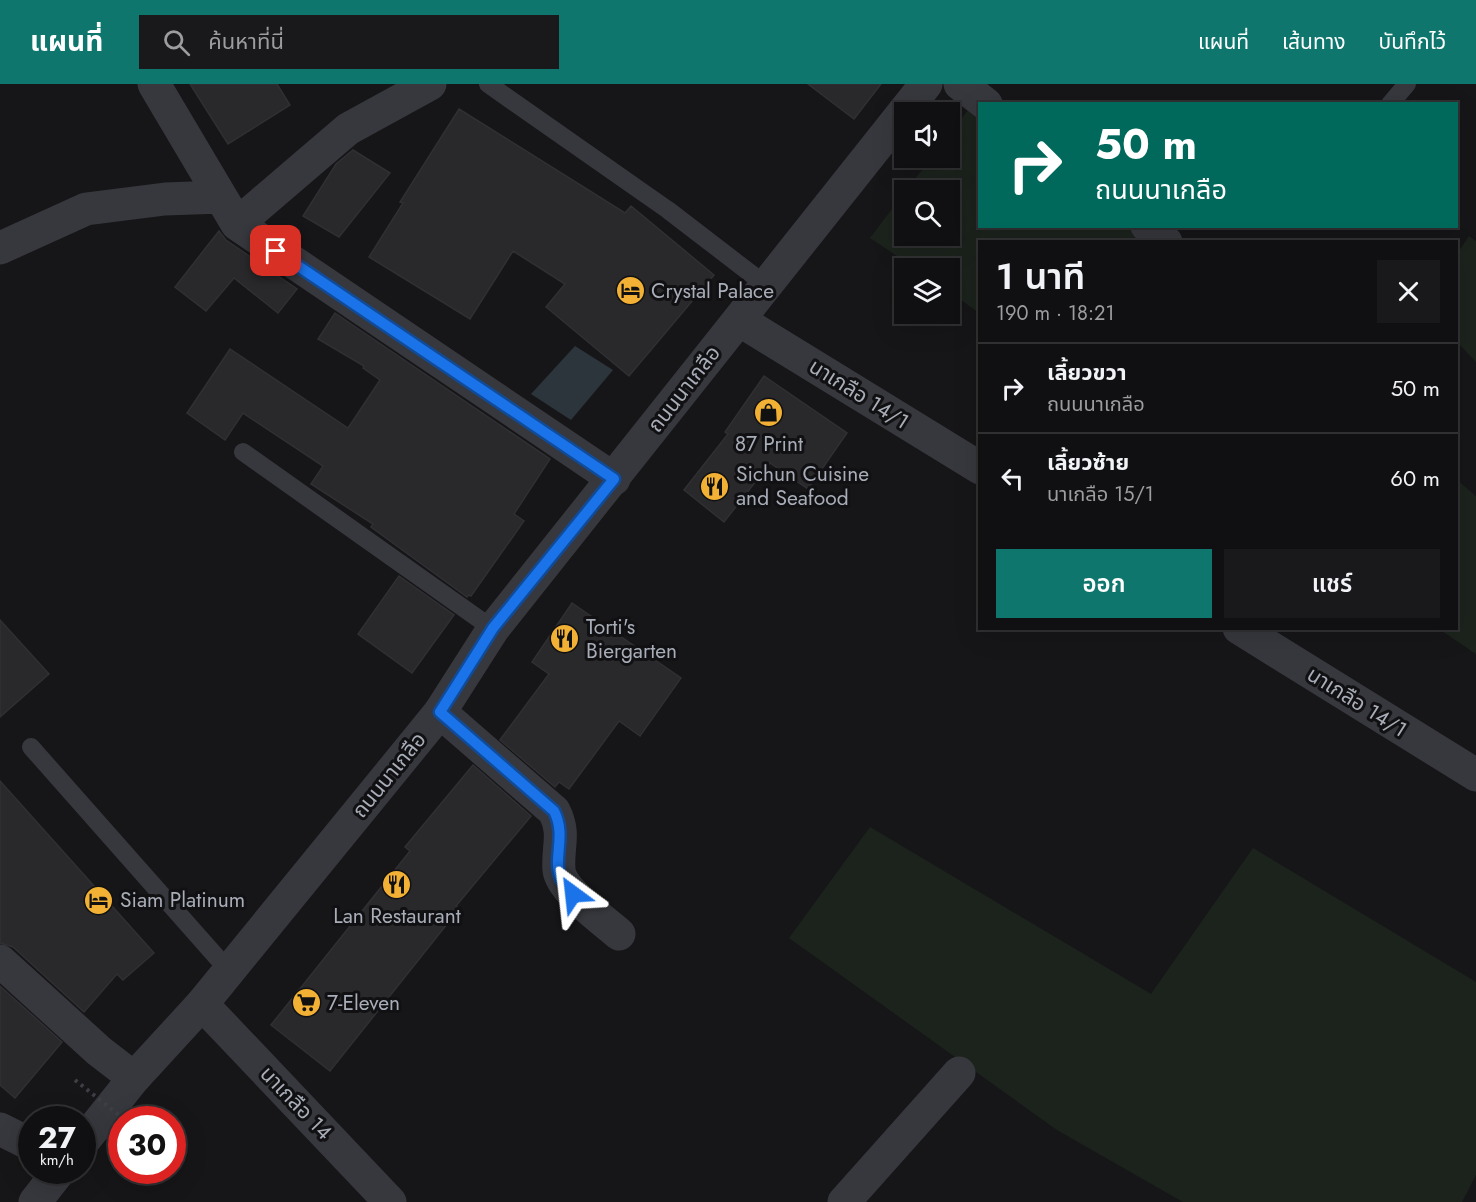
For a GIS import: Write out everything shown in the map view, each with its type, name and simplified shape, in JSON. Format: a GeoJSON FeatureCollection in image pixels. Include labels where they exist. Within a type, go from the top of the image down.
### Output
{"type":"FeatureCollection","features":[{"type":"Feature","properties":{"kind":"street"},"geometry":{"type":"LineString","coordinates":[[154,84],[229,210],[614,479]]}},
{"type":"Feature","properties":{"kind":"street"},"geometry":{"type":"LineString","coordinates":[[0,248],[86,209],[165,199],[229,210],[348,129],[430,84]]}},
{"type":"Feature","properties":{"kind":"street","name":"ถนนนาเกลือ"},"geometry":{"type":"LineString","coordinates":[[96,1126],[134,1078],[202,1004],[440,712],[493,628],[614,479],[926,84]]}},
{"type":"Feature","properties":{"kind":"street"},"geometry":{"type":"LineString","coordinates":[[960,84],[983,102]]}},
{"type":"Feature","properties":{"kind":"street"},"geometry":{"type":"LineString","coordinates":[[1149,228],[1164,240]]}},
{"type":"Feature","properties":{"kind":"street","name":"นาเกลือ 14/1"},"geometry":{"type":"LineString","coordinates":[[739,320],[978,467]]}},
{"type":"Feature","properties":{"kind":"street","name":"นาเกลือ 14/1"},"geometry":{"type":"LineString","coordinates":[[1242,630],[1476,775]]}},
{"type":"Feature","properties":{"kind":"street"},"geometry":{"type":"LineString","coordinates":[[440,712],[554,811],[560,822],[559,871],[561,879],[573,894],[619,934]]}},
{"type":"Feature","properties":{"kind":"street"},"geometry":{"type":"LineString","coordinates":[[0,961],[99,1051],[134,1078]]}},
{"type":"Feature","properties":{"kind":"street","name":"นาเกลือ 14"},"geometry":{"type":"LineString","coordinates":[[202,1004],[390,1202]]}},
{"type":"Feature","properties":{"kind":"street"},"geometry":{"type":"LineString","coordinates":[[844,1202],[959,1073]]}},
{"type":"Feature","properties":{"kind":"street"},"geometry":{"type":"LineString","coordinates":[[0,1129],[18,1138]]}},
{"type":"Feature","properties":{"kind":"street"},"geometry":{"type":"LineString","coordinates":[[35,1202],[49,1184]]}},
{"type":"Feature","properties":{"kind":"lane"},"geometry":{"type":"LineString","coordinates":[[488,84],[668,210],[766,286]]}},
{"type":"Feature","properties":{"kind":"lane"},"geometry":{"type":"LineString","coordinates":[[1392,102],[1407,84]]}},
{"type":"Feature","properties":{"kind":"lane"},"geometry":{"type":"LineString","coordinates":[[243,452],[493,628]]}},
{"type":"Feature","properties":{"kind":"lane"},"geometry":{"type":"LineString","coordinates":[[31,747],[229,971]]}},
{"type":"Feature","properties":{"kind":"path"},"geometry":{"type":"LineString","coordinates":[[75,1080],[108,1106]]}},
{"type":"Feature","properties":{"kind":"shaded area"},"geometry":{"type":"Polygon","coordinates":[[[974,102],[978,105],[978,228],[1134,228],[1151,240],[978,240],[978,312],[960,299],[960,258],[900,258],[870,238],[894,206],[894,246],[960,246],[960,180],[914,180],[924,168],[960,168],[960,121],[974,102]]]}},
{"type":"Feature","properties":{"kind":"shaded area"},"geometry":{"type":"Polygon","coordinates":[[[1469,236],[1476,241],[1476,362],[1458,343],[1458,252],[1469,236]]]}},
{"type":"Feature","properties":{"kind":"shaded area"},"geometry":{"type":"Polygon","coordinates":[[[575,346],[613,370],[571,420],[531,394],[575,346]]]}},
{"type":"Feature","properties":{"kind":"shaded area"},"geometry":{"type":"Polygon","coordinates":[[[1458,481],[1476,496],[1476,654],[1440,630],[1458,630],[1458,481]]]}},
{"type":"Feature","properties":{"kind":"shaded area"},"geometry":{"type":"Polygon","coordinates":[[[870,827],[1151,994],[1253,848],[1476,982],[1476,1175],[1462,1202],[1183,1202],[1057,1130],[789,938],[870,827]]]}},
{"type":"Feature","properties":{"kind":"building"},"geometry":{"type":"Polygon","coordinates":[[[190,84],[277,84],[290,105],[228,144],[190,84]]]}},
{"type":"Feature","properties":{"kind":"building"},"geometry":{"type":"Polygon","coordinates":[[[808,84],[881,84],[854,119],[808,84]]]}},
{"type":"Feature","properties":{"kind":"building"},"geometry":{"type":"Polygon","coordinates":[[[459,109],[625,213],[631,206],[714,275],[629,376],[546,307],[565,284],[513,251],[470,319],[369,257],[403,203],[400,202],[459,109]]]}},
{"type":"Feature","properties":{"kind":"building"},"geometry":{"type":"Polygon","coordinates":[[[353,150],[390,173],[339,237],[303,216],[336,164],[353,150]]]}},
{"type":"Feature","properties":{"kind":"building"},"geometry":{"type":"Polygon","coordinates":[[[219,231],[226,240],[297,289],[278,313],[234,278],[206,311],[175,287],[219,231]]]}},
{"type":"Feature","properties":{"kind":"building"},"geometry":{"type":"Polygon","coordinates":[[[335,313],[550,459],[514,514],[524,521],[471,596],[467,597],[371,527],[373,524],[311,484],[323,466],[243,413],[225,440],[187,413],[230,349],[348,428],[380,380],[363,368],[364,366],[318,339],[335,313]]]}},
{"type":"Feature","properties":{"kind":"building"},"geometry":{"type":"Polygon","coordinates":[[[764,376],[847,433],[808,489],[770,463],[724,522],[684,490],[728,434],[725,432],[764,376]]]}},
{"type":"Feature","properties":{"kind":"building"},"geometry":{"type":"Polygon","coordinates":[[[399,576],[454,615],[412,673],[358,634],[399,576]]]}},
{"type":"Feature","properties":{"kind":"building"},"geometry":{"type":"Polygon","coordinates":[[[572,603],[681,678],[640,736],[619,721],[569,789],[559,782],[555,787],[500,740],[549,674],[532,662],[572,603]]]}},
{"type":"Feature","properties":{"kind":"building"},"geometry":{"type":"Polygon","coordinates":[[[0,620],[49,674],[0,717],[0,620]]]}},
{"type":"Feature","properties":{"kind":"building"},"geometry":{"type":"Polygon","coordinates":[[[473,765],[531,816],[456,906],[459,909],[330,1071],[271,1025],[410,851],[405,847],[473,765]]]}},
{"type":"Feature","properties":{"kind":"building"},"geometry":{"type":"Polygon","coordinates":[[[0,781],[154,953],[123,980],[117,974],[84,1012],[13,947],[0,943],[0,781]]]}},
{"type":"Feature","properties":{"kind":"building"},"geometry":{"type":"Polygon","coordinates":[[[0,986],[62,1042],[15,1098],[0,1085],[0,986]]]}},
{"type":"Feature","properties":{"kind":"place","name":"Crystal Palace"},"geometry":{"type":"Point","coordinates":[630,291]}},
{"type":"Feature","properties":{"kind":"place","name":"87 Print"},"geometry":{"type":"Point","coordinates":[769,413]}},
{"type":"Feature","properties":{"kind":"place","name":"Sichun Cuisine and Seafood"},"geometry":{"type":"Point","coordinates":[715,486]}},
{"type":"Feature","properties":{"kind":"place","name":"Torti's Biergarten"},"geometry":{"type":"Point","coordinates":[565,639]}},
{"type":"Feature","properties":{"kind":"place","name":"Lan Restaurant"},"geometry":{"type":"Point","coordinates":[397,885]}},
{"type":"Feature","properties":{"kind":"place","name":"Siam Platinum"},"geometry":{"type":"Point","coordinates":[99,900]}},
{"type":"Feature","properties":{"kind":"place","name":"7-Eleven"},"geometry":{"type":"Point","coordinates":[306,1003]}},
{"type":"Feature","properties":{"kind":"route"},"geometry":{"type":"LineString","coordinates":[[276,251],[614,479],[493,628],[440,712],[554,811],[560,822],[561,832],[559,871],[561,879],[573,894]]}}]}
